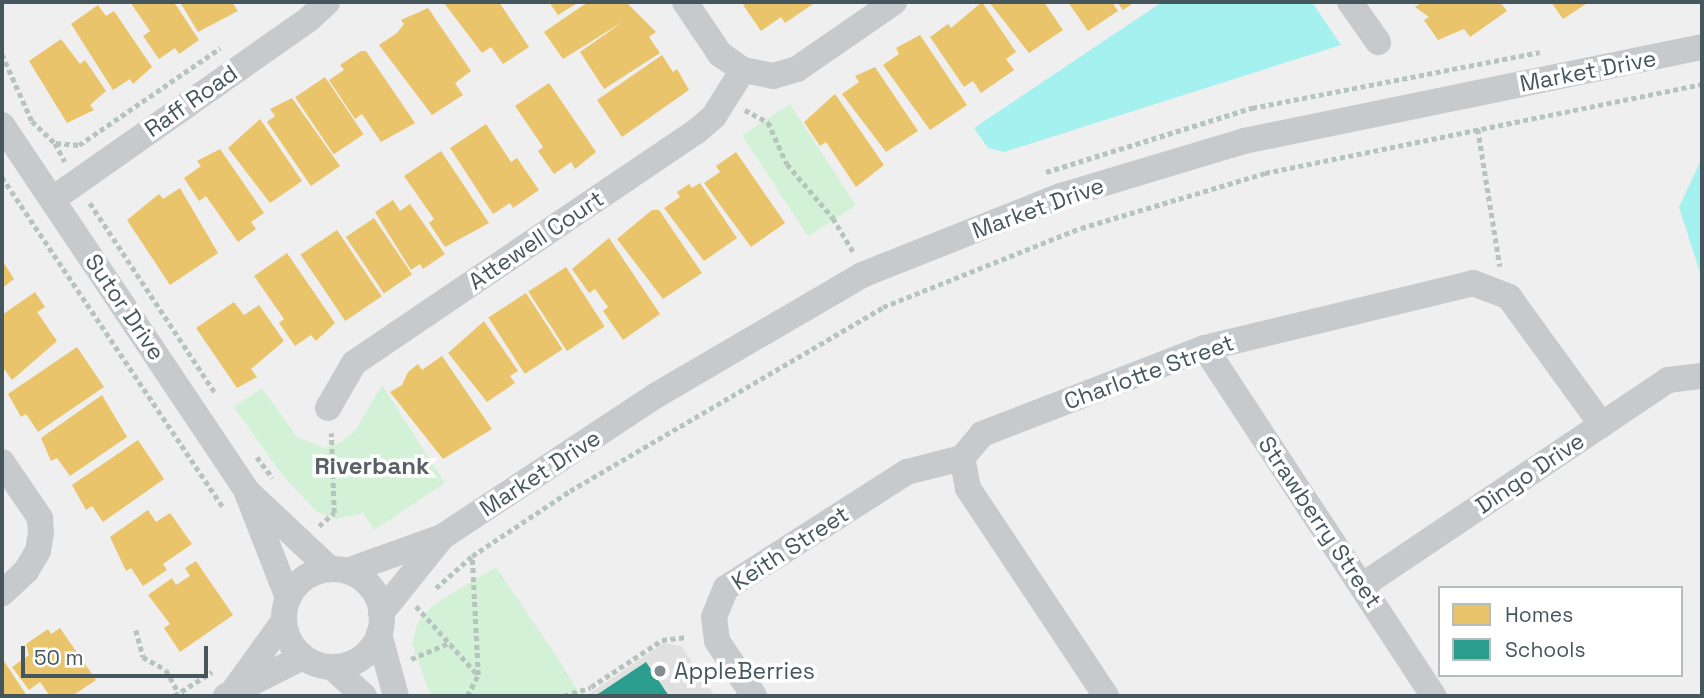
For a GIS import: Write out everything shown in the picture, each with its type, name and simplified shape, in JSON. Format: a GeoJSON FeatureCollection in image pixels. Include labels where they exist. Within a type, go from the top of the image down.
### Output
{"type":"FeatureCollection","features":[{"type":"Feature","properties":{"kind":"street","name":"Raff Road"},"geometry":{"type":"LineString","coordinates":[[53,199],[308,20],[327,2]]}},
{"type":"Feature","properties":{"kind":"street"},"geometry":{"type":"LineString","coordinates":[[685,2],[720,54],[743,70],[773,76],[797,69],[894,2]]}},
{"type":"Feature","properties":{"kind":"street"},"geometry":{"type":"LineString","coordinates":[[1350,2],[1378,42]]}},
{"type":"Feature","properties":{"kind":"street","name":"Market Drive"},"geometry":{"type":"LineString","coordinates":[[338,570],[442,537],[655,396],[862,275],[1060,196],[1244,141],[1702,47]]}},
{"type":"Feature","properties":{"kind":"street","name":"Attewell Court"},"geometry":{"type":"LineString","coordinates":[[328,408],[354,363],[697,131],[726,100],[743,70]]}},
{"type":"Feature","properties":{"kind":"street","name":"Sutor Drive"},"geometry":{"type":"LineString","coordinates":[[2,125],[246,490],[286,609]]}},
{"type":"Feature","properties":{"kind":"street","name":"Charlotte Street"},"geometry":{"type":"LineString","coordinates":[[962,458],[982,434],[1205,348],[1473,284],[1509,297],[1602,425]]}},
{"type":"Feature","properties":{"kind":"street","name":"Strawberry Street"},"geometry":{"type":"LineString","coordinates":[[1205,348],[1434,696]]}},
{"type":"Feature","properties":{"kind":"street","name":"Dingo Drive"},"geometry":{"type":"LineString","coordinates":[[1363,585],[1668,380],[1702,376]]}},
{"type":"Feature","properties":{"kind":"street"},"geometry":{"type":"LineString","coordinates":[[962,458],[968,488],[1106,696]]}},
{"type":"Feature","properties":{"kind":"street","name":"Keith Street"},"geometry":{"type":"LineString","coordinates":[[754,696],[717,641],[714,617],[726,587],[907,472],[962,458]]}},
{"type":"Feature","properties":{"kind":"street"},"geometry":{"type":"LineString","coordinates":[[2,462],[40,518],[41,532],[38,551],[26,571],[2,593]]}},
{"type":"Feature","properties":{"kind":"street","name":"Sutor Drive"},"geometry":{"type":"LineString","coordinates":[[246,490],[309,530],[338,570]]}},
{"type":"Feature","properties":{"kind":"street","name":"Market Drive"},"geometry":{"type":"LineString","coordinates":[[380,624],[409,595],[442,537]]}},
{"type":"Feature","properties":{"kind":"street"},"geometry":{"type":"LineString","coordinates":[[230,694],[308,576],[338,570],[370,587],[396,696]]}},
{"type":"Feature","properties":{"kind":"street"},"geometry":{"type":"LineString","coordinates":[[286,609],[289,641],[303,657],[332,667],[364,696]]}},
{"type":"Feature","properties":{"kind":"street"},"geometry":{"type":"LineString","coordinates":[[332,667],[361,658],[380,624]]}},
{"type":"Feature","properties":{"kind":"street"},"geometry":{"type":"LineString","coordinates":[[230,694],[303,657]]}},
{"type":"Feature","properties":{"kind":"path"},"geometry":{"type":"LineString","coordinates":[[55,143],[79,145],[232,39]]}},
{"type":"Feature","properties":{"kind":"path"},"geometry":{"type":"LineString","coordinates":[[2,54],[32,121],[55,143],[76,181],[224,406]]}},
{"type":"Feature","properties":{"kind":"path"},"geometry":{"type":"LineString","coordinates":[[409,595],[570,491],[883,307],[1082,228],[1265,173],[1702,85]]}},
{"type":"Feature","properties":{"kind":"path"},"geometry":{"type":"LineString","coordinates":[[726,100],[768,122],[787,164],[833,218],[855,255]]}},
{"type":"Feature","properties":{"kind":"path"},"geometry":{"type":"LineString","coordinates":[[1478,129],[1500,265]]}},
{"type":"Feature","properties":{"kind":"path"},"geometry":{"type":"LineString","coordinates":[[2,177],[228,514]]}},
{"type":"Feature","properties":{"kind":"path"},"geometry":{"type":"LineString","coordinates":[[309,530],[334,513],[328,408]]}},
{"type":"Feature","properties":{"kind":"path"},"geometry":{"type":"LineString","coordinates":[[253,451],[277,484]]}},
{"type":"Feature","properties":{"kind":"path"},"geometry":{"type":"LineString","coordinates":[[309,530],[327,534]]}},
{"type":"Feature","properties":{"kind":"path"},"geometry":{"type":"LineString","coordinates":[[467,696],[478,675],[472,556]]}},
{"type":"Feature","properties":{"kind":"path"},"geometry":{"type":"LineString","coordinates":[[409,595],[411,614]]}},
{"type":"Feature","properties":{"kind":"path"},"geometry":{"type":"LineString","coordinates":[[409,595],[478,675]]}},
{"type":"Feature","properties":{"kind":"path"},"geometry":{"type":"LineString","coordinates":[[136,630],[143,657],[166,670],[176,695],[223,663]]}},
{"type":"Feature","properties":{"kind":"path"},"geometry":{"type":"LineString","coordinates":[[564,696],[591,687],[662,640],[687,637]]}},
{"type":"Feature","properties":{"kind":"path"},"geometry":{"type":"LineString","coordinates":[[406,652],[412,673]]}},
{"type":"Feature","properties":{"kind":"shaded area","name":"AppleBerries"},"geometry":{"type":"Polygon","coordinates":[[[664,643],[681,646],[715,696],[586,696],[664,643]]]}},
{"type":"Feature","properties":{"kind":"green space"},"geometry":{"type":"Polygon","coordinates":[[[790,104],[856,205],[808,237],[742,135],[790,104]]]}},
{"type":"Feature","properties":{"kind":"green space"},"geometry":{"type":"Polygon","coordinates":[[[382,385],[445,483],[374,530],[363,513],[336,519],[317,512],[283,476],[234,407],[262,388],[297,437],[324,448],[340,443],[355,431],[382,385]]]}},
{"type":"Feature","properties":{"kind":"green space"},"geometry":{"type":"Polygon","coordinates":[[[496,567],[581,696],[433,696],[428,689],[412,643],[418,622],[433,605],[496,567]]]}},
{"type":"Feature","properties":{"kind":"water"},"geometry":{"type":"Polygon","coordinates":[[[1162,2],[1312,2],[1341,45],[1004,152],[988,148],[974,128],[1162,2]]]}},
{"type":"Feature","properties":{"kind":"water"},"geometry":{"type":"Polygon","coordinates":[[[1702,158],[1702,279],[1679,207],[1702,158]]]}},
{"type":"Feature","properties":{"kind":"building: Homes"},"geometry":{"type":"Polygon","coordinates":[[[130,2],[174,2],[199,40],[179,54],[175,48],[159,59],[143,36],[150,31],[130,2]]]}},
{"type":"Feature","properties":{"kind":"building: Homes"},"geometry":{"type":"Polygon","coordinates":[[[180,2],[232,2],[238,11],[198,32],[180,2]]]}},
{"type":"Feature","properties":{"kind":"building: Homes"},"geometry":{"type":"Polygon","coordinates":[[[499,2],[529,47],[503,64],[491,47],[482,53],[444,3],[499,2]]]}},
{"type":"Feature","properties":{"kind":"building: Homes"},"geometry":{"type":"Polygon","coordinates":[[[549,2],[579,2],[558,15],[549,2]]]}},
{"type":"Feature","properties":{"kind":"building: Homes"},"geometry":{"type":"Polygon","coordinates":[[[588,2],[626,2],[656,32],[649,37],[660,53],[604,89],[580,52],[624,21],[563,59],[544,32],[588,2]]]}},
{"type":"Feature","properties":{"kind":"building: Homes"},"geometry":{"type":"Polygon","coordinates":[[[748,2],[816,2],[785,23],[781,17],[761,31],[743,5],[748,2]]]}},
{"type":"Feature","properties":{"kind":"building: Homes"},"geometry":{"type":"Polygon","coordinates":[[[982,2],[1016,52],[1006,59],[1014,70],[981,93],[973,81],[964,87],[930,37],[948,24],[951,28],[982,2]]]}},
{"type":"Feature","properties":{"kind":"building: Homes"},"geometry":{"type":"Polygon","coordinates":[[[989,2],[1044,2],[1063,30],[1029,53],[989,2]]]}},
{"type":"Feature","properties":{"kind":"building: Homes"},"geometry":{"type":"Polygon","coordinates":[[[1068,2],[1112,2],[1118,11],[1088,31],[1068,2]]]}},
{"type":"Feature","properties":{"kind":"building: Homes"},"geometry":{"type":"Polygon","coordinates":[[[1117,2],[1135,2],[1123,10],[1117,2]]]}},
{"type":"Feature","properties":{"kind":"building: Homes"},"geometry":{"type":"Polygon","coordinates":[[[1422,2],[1500,2],[1507,11],[1470,37],[1464,29],[1438,40],[1424,20],[1429,17],[1415,7],[1422,2]]]}},
{"type":"Feature","properties":{"kind":"building: Homes"},"geometry":{"type":"Polygon","coordinates":[[[1551,2],[1589,2],[1563,19],[1551,2]]]}},
{"type":"Feature","properties":{"kind":"building: Homes"},"geometry":{"type":"Polygon","coordinates":[[[98,5],[106,16],[114,11],[152,67],[133,84],[130,79],[113,90],[71,24],[98,5]]]}},
{"type":"Feature","properties":{"kind":"building: Homes"},"geometry":{"type":"Polygon","coordinates":[[[428,8],[471,71],[455,83],[463,95],[432,115],[379,45],[397,33],[404,24],[401,20],[428,8]]]}},
{"type":"Feature","properties":{"kind":"building: Homes"},"geometry":{"type":"Polygon","coordinates":[[[920,35],[967,105],[930,130],[883,65],[899,54],[896,48],[920,35]]]}},
{"type":"Feature","properties":{"kind":"building: Homes"},"geometry":{"type":"Polygon","coordinates":[[[61,39],[80,64],[85,60],[106,91],[90,105],[94,110],[67,123],[29,61],[61,39]]]}},
{"type":"Feature","properties":{"kind":"building: Homes"},"geometry":{"type":"Polygon","coordinates":[[[361,51],[366,51],[415,123],[381,142],[362,114],[355,119],[329,80],[344,70],[340,65],[361,51]]]}},
{"type":"Feature","properties":{"kind":"building: Homes"},"geometry":{"type":"Polygon","coordinates":[[[662,55],[673,72],[677,69],[689,90],[622,137],[597,100],[662,55]]]}},
{"type":"Feature","properties":{"kind":"building: Homes"},"geometry":{"type":"Polygon","coordinates":[[[875,67],[918,131],[886,152],[842,94],[859,82],[855,76],[875,67]]]}},
{"type":"Feature","properties":{"kind":"building: Homes"},"geometry":{"type":"Polygon","coordinates":[[[325,77],[364,134],[334,154],[295,97],[325,77]]]}},
{"type":"Feature","properties":{"kind":"building: Homes"},"geometry":{"type":"Polygon","coordinates":[[[549,83],[596,152],[575,169],[571,162],[554,174],[538,151],[543,147],[515,106],[549,83]]]}},
{"type":"Feature","properties":{"kind":"building: Homes"},"geometry":{"type":"Polygon","coordinates":[[[835,94],[884,165],[856,187],[826,142],[820,146],[804,122],[835,94]]]}},
{"type":"Feature","properties":{"kind":"building: Homes"},"geometry":{"type":"Polygon","coordinates":[[[292,98],[340,166],[311,186],[267,122],[275,116],[270,109],[292,98]]]}},
{"type":"Feature","properties":{"kind":"building: Homes"},"geometry":{"type":"Polygon","coordinates":[[[260,119],[302,181],[270,203],[228,148],[260,119]]]}},
{"type":"Feature","properties":{"kind":"building: Homes"},"geometry":{"type":"Polygon","coordinates":[[[486,124],[511,162],[517,158],[539,190],[513,208],[510,203],[493,214],[450,148],[486,124]]]}},
{"type":"Feature","properties":{"kind":"building: Homes"},"geometry":{"type":"Polygon","coordinates":[[[220,149],[264,213],[251,222],[256,229],[238,242],[206,196],[199,201],[184,178],[201,166],[197,161],[220,149]]]}},
{"type":"Feature","properties":{"kind":"building: Homes"},"geometry":{"type":"Polygon","coordinates":[[[441,151],[489,223],[445,247],[429,223],[434,219],[404,176],[441,151]]]}},
{"type":"Feature","properties":{"kind":"building: Homes"},"geometry":{"type":"Polygon","coordinates":[[[736,152],[785,223],[751,247],[704,183],[720,172],[716,166],[736,152]]]}},
{"type":"Feature","properties":{"kind":"building: Homes"},"geometry":{"type":"Polygon","coordinates":[[[700,183],[737,238],[704,261],[664,208],[680,197],[677,192],[689,184],[692,188],[700,183]]]}},
{"type":"Feature","properties":{"kind":"building: Homes"},"geometry":{"type":"Polygon","coordinates":[[[180,188],[218,253],[170,285],[127,220],[159,194],[163,199],[180,188]]]}},
{"type":"Feature","properties":{"kind":"building: Homes"},"geometry":{"type":"Polygon","coordinates":[[[393,200],[400,211],[410,204],[445,254],[423,269],[420,264],[411,270],[375,212],[393,200]]]}},
{"type":"Feature","properties":{"kind":"building: Homes"},"geometry":{"type":"Polygon","coordinates":[[[652,210],[659,210],[702,273],[663,299],[617,239],[652,210]]]}},
{"type":"Feature","properties":{"kind":"building: Homes"},"geometry":{"type":"Polygon","coordinates":[[[374,218],[412,274],[384,293],[346,237],[374,218]]]}},
{"type":"Feature","properties":{"kind":"building: Homes"},"geometry":{"type":"Polygon","coordinates":[[[337,230],[382,296],[345,321],[301,255],[337,230]]]}},
{"type":"Feature","properties":{"kind":"building: Homes"},"geometry":{"type":"Polygon","coordinates":[[[609,238],[660,314],[623,340],[603,311],[608,307],[595,289],[589,293],[572,269],[609,238]]]}},
{"type":"Feature","properties":{"kind":"building: Homes"},"geometry":{"type":"Polygon","coordinates":[[[287,253],[335,323],[316,341],[311,335],[295,346],[279,323],[284,319],[254,276],[287,253]]]}},
{"type":"Feature","properties":{"kind":"building: Homes"},"geometry":{"type":"Polygon","coordinates":[[[2,260],[14,279],[2,288],[2,260]]]}},
{"type":"Feature","properties":{"kind":"building: Homes"},"geometry":{"type":"Polygon","coordinates":[[[566,267],[605,327],[567,351],[528,292],[566,267]]]}},
{"type":"Feature","properties":{"kind":"building: Homes"},"geometry":{"type":"Polygon","coordinates":[[[35,292],[45,307],[37,312],[57,341],[12,380],[2,366],[2,315],[35,292]]]}},
{"type":"Feature","properties":{"kind":"building: Homes"},"geometry":{"type":"Polygon","coordinates":[[[526,293],[562,349],[525,374],[488,318],[526,293]]]}},
{"type":"Feature","properties":{"kind":"building: Homes"},"geometry":{"type":"Polygon","coordinates":[[[234,302],[244,315],[259,305],[284,341],[251,369],[257,377],[237,388],[196,328],[234,302]]]}},
{"type":"Feature","properties":{"kind":"building: Homes"},"geometry":{"type":"Polygon","coordinates":[[[484,321],[518,371],[510,376],[515,383],[487,402],[448,353],[484,321]]]}},
{"type":"Feature","properties":{"kind":"building: Homes"},"geometry":{"type":"Polygon","coordinates":[[[77,347],[104,387],[38,432],[26,414],[21,417],[8,394],[77,347]]]}},
{"type":"Feature","properties":{"kind":"building: Homes"},"geometry":{"type":"Polygon","coordinates":[[[442,356],[492,429],[443,459],[390,392],[402,385],[408,372],[418,364],[422,370],[442,356]]]}},
{"type":"Feature","properties":{"kind":"building: Homes"},"geometry":{"type":"Polygon","coordinates":[[[102,395],[127,437],[70,476],[57,458],[51,461],[41,438],[102,395]]]}},
{"type":"Feature","properties":{"kind":"building: Homes"},"geometry":{"type":"Polygon","coordinates":[[[138,440],[164,479],[103,522],[92,506],[86,510],[72,485],[138,440]]]}},
{"type":"Feature","properties":{"kind":"building: Homes"},"geometry":{"type":"Polygon","coordinates":[[[148,510],[156,522],[170,513],[192,544],[163,564],[167,570],[143,586],[131,568],[126,571],[110,537],[148,510]]]}},
{"type":"Feature","properties":{"kind":"building: Homes"},"geometry":{"type":"Polygon","coordinates":[[[196,561],[233,615],[180,652],[164,628],[170,624],[148,595],[172,578],[176,585],[190,576],[185,568],[196,561]]]}},
{"type":"Feature","properties":{"kind":"building: Homes"},"geometry":{"type":"Polygon","coordinates":[[[60,628],[96,680],[72,696],[50,696],[40,682],[29,690],[12,667],[29,655],[26,644],[48,629],[51,634],[60,628]]]}},
{"type":"Feature","properties":{"kind":"building: Homes"},"geometry":{"type":"Polygon","coordinates":[[[2,658],[27,696],[2,696],[2,658]]]}},
{"type":"Feature","properties":{"kind":"building: Schools"},"geometry":{"type":"Polygon","coordinates":[[[646,662],[669,696],[595,696],[646,662]]]}},
{"type":"Feature","properties":{"kind":"place","name":"AppleBerries"},"geometry":{"type":"Point","coordinates":[660,671]}},
{"type":"Feature","properties":{"kind":"district","name":"Riverbank"},"geometry":{"type":"Point","coordinates":[372,466]}}]}
